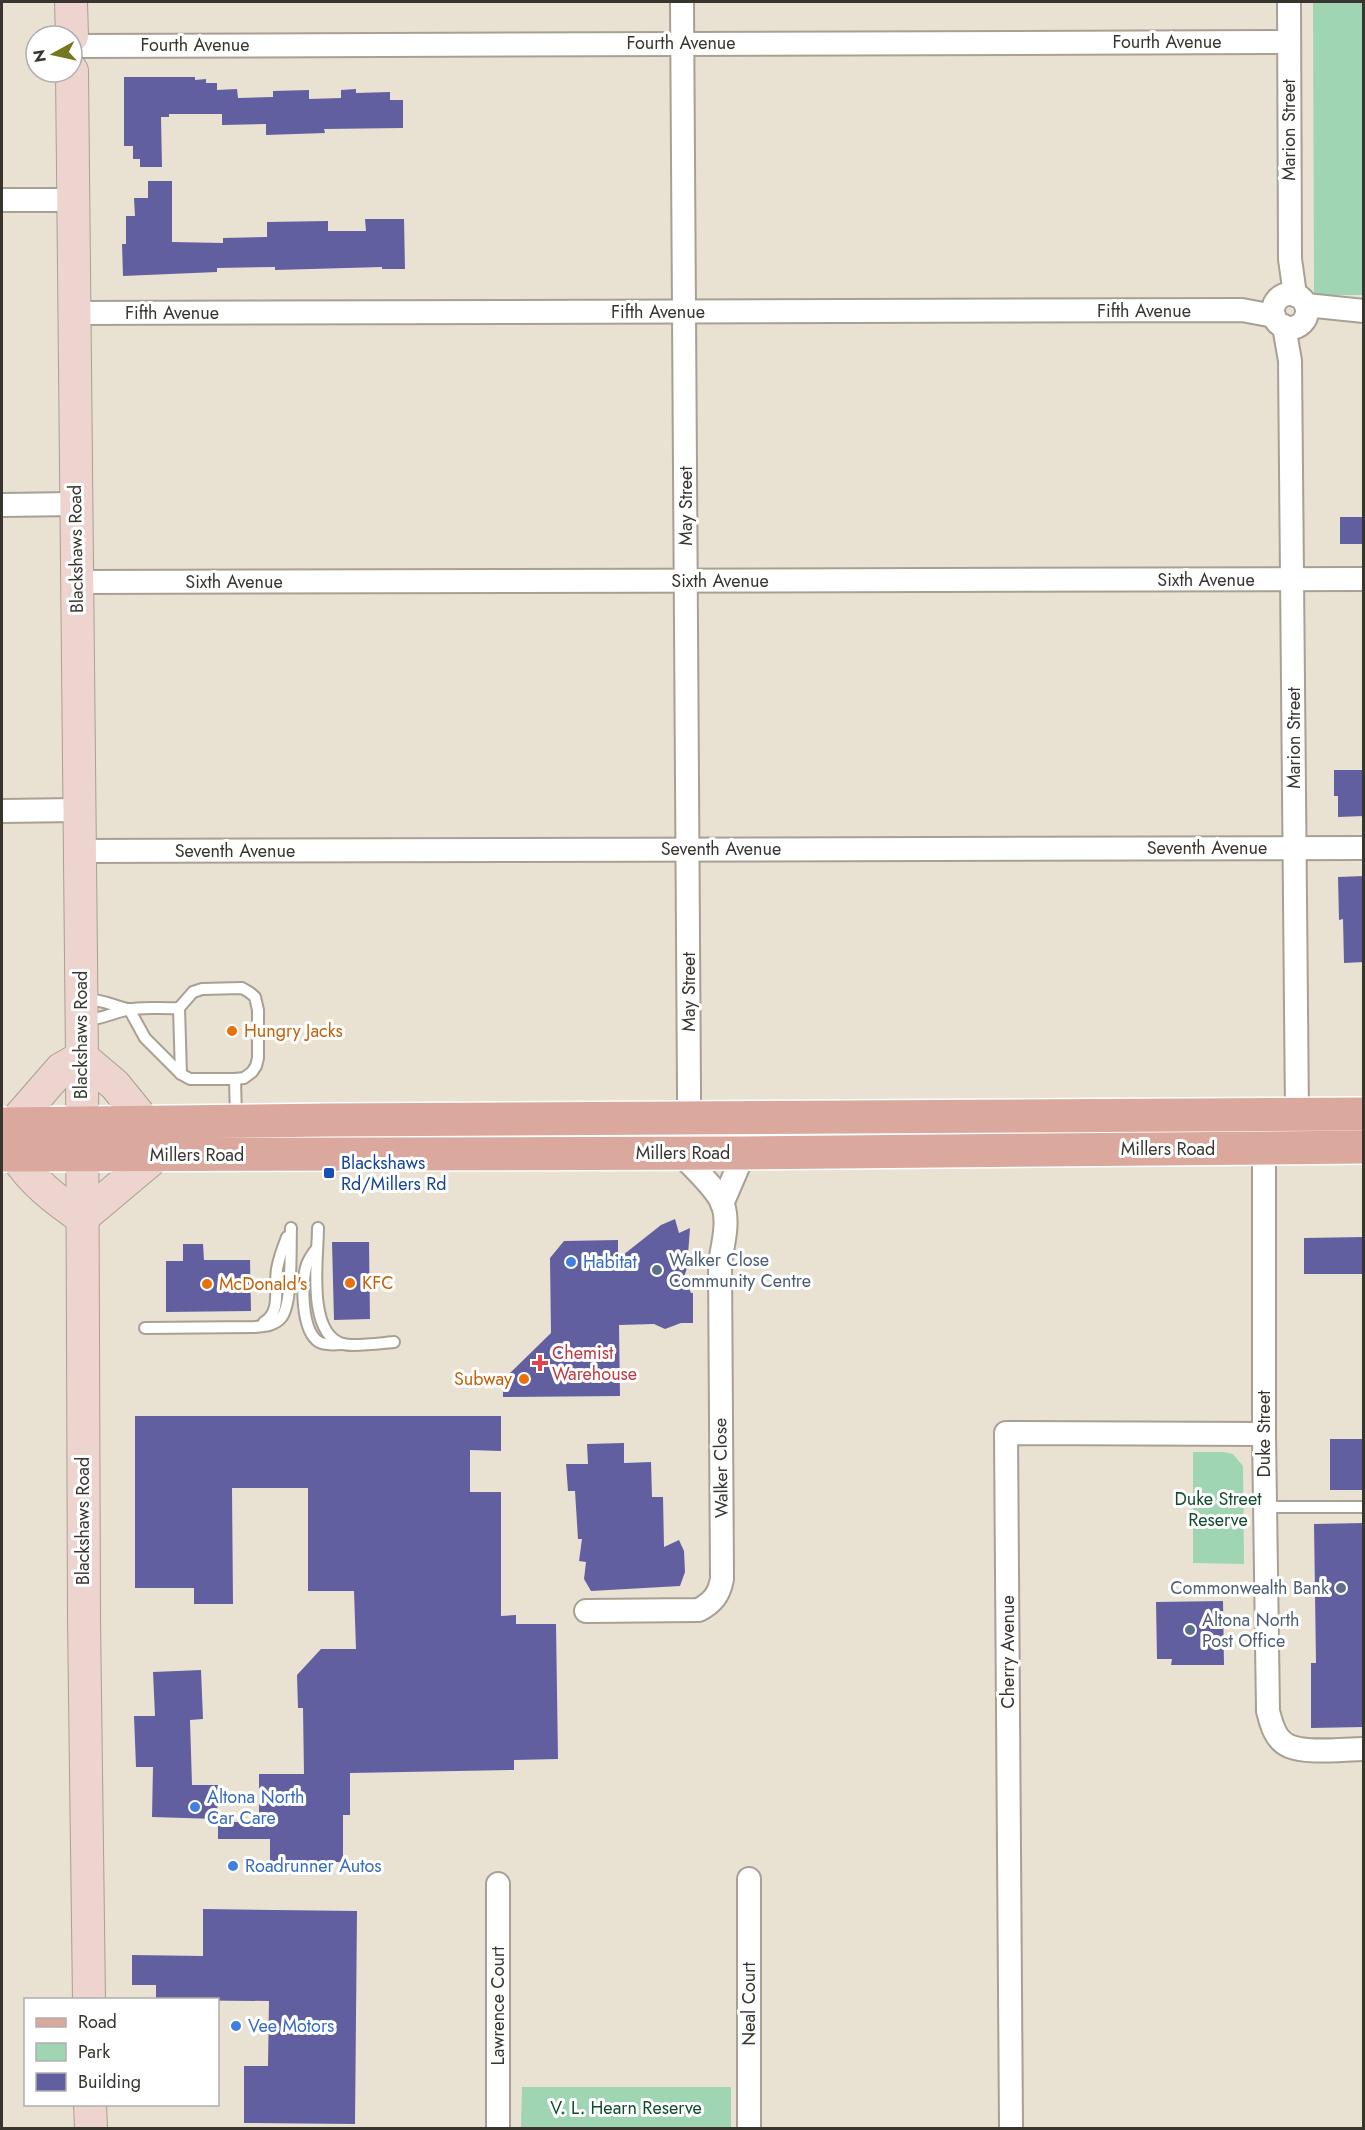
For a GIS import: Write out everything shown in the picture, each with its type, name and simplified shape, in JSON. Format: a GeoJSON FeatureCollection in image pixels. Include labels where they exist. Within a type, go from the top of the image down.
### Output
{"type":"FeatureCollection","features":[{"type":"Feature","properties":{"kind":"main road"},"geometry":{"type":"LineString","coordinates":[[71,2],[72,24]]}},
{"type":"Feature","properties":{"kind":"main road","name":"Blackshaws Road"},"geometry":{"type":"LineString","coordinates":[[72,84],[89,1998]]}},
{"type":"Feature","properties":{"kind":"main road"},"geometry":{"type":"LineString","coordinates":[[146,1122],[115,1085],[82,1057],[61,1069],[8,1139],[26,1173],[82,1218],[157,1155]]}},
{"type":"Feature","properties":{"kind":"main road","name":"Millers Road"},"geometry":{"type":"LineString","coordinates":[[8,1139],[82,1138],[146,1122],[1364,1114]]}},
{"type":"Feature","properties":{"kind":"main road","name":"Millers Road"},"geometry":{"type":"LineString","coordinates":[[82,1138],[157,1155],[744,1153],[1364,1147]]}},
{"type":"Feature","properties":{"kind":"main road"},"geometry":{"type":"LineString","coordinates":[[90,2106],[91,2128]]}},
{"type":"Feature","properties":{"kind":"street","name":"May Street"},"geometry":{"type":"LineString","coordinates":[[682,2],[689,1119],[692,1153]]}},
{"type":"Feature","properties":{"kind":"street","name":"Marion Street"},"geometry":{"type":"LineString","coordinates":[[1288,2],[1297,1114]]}},
{"type":"Feature","properties":{"kind":"street","name":"Fourth Avenue"},"geometry":{"type":"LineString","coordinates":[[84,46],[1289,42]]}},
{"type":"Feature","properties":{"kind":"street"},"geometry":{"type":"LineString","coordinates":[[2,201],[73,200]]}},
{"type":"Feature","properties":{"kind":"street","name":"Fifth Avenue"},"geometry":{"type":"LineString","coordinates":[[74,313],[1356,311]]}},
{"type":"Feature","properties":{"kind":"street"},"geometry":{"type":"LineString","coordinates":[[2,505],[76,504]]}},
{"type":"Feature","properties":{"kind":"street","name":"Sixth Avenue"},"geometry":{"type":"LineString","coordinates":[[76,582],[1364,579]]}},
{"type":"Feature","properties":{"kind":"street"},"geometry":{"type":"LineString","coordinates":[[2,811],[78,810]]}},
{"type":"Feature","properties":{"kind":"street","name":"Seventh Avenue"},"geometry":{"type":"LineString","coordinates":[[79,851],[1364,848]]}},
{"type":"Feature","properties":{"kind":"street","name":"Duke Street"},"geometry":{"type":"LineString","coordinates":[[1264,1148],[1264,1434],[1268,1711],[1273,1730],[1288,1746],[1309,1750],[1364,1749]]}},
{"type":"Feature","properties":{"kind":"street"},"geometry":{"type":"LineString","coordinates":[[692,1153],[723,1204]]}},
{"type":"Feature","properties":{"kind":"street","name":"Walker Close"},"geometry":{"type":"LineString","coordinates":[[586,1611],[699,1610],[711,1603],[719,1592],[722,1579],[720,1262],[725,1219],[723,1204],[744,1153]]}},
{"type":"Feature","properties":{"kind":"street","name":"Cherry Avenue"},"geometry":{"type":"LineString","coordinates":[[1011,2128],[1006,1433],[1264,1434]]}},
{"type":"Feature","properties":{"kind":"street","name":"Neal Court"},"geometry":{"type":"LineString","coordinates":[[749,1879],[749,2128]]}},
{"type":"Feature","properties":{"kind":"street","name":"Lawrence Court"},"geometry":{"type":"LineString","coordinates":[[498,1884],[498,2128]]}},
{"type":"Feature","properties":{"kind":"lane"},"geometry":{"type":"LineString","coordinates":[[179,1008],[129,1009],[95,1020],[81,1010],[99,999],[129,1009],[145,1038],[181,1074],[190,1079],[235,1079],[244,1078],[256,1066],[258,1010],[255,997],[242,988],[202,989],[193,992],[179,1008],[181,1074]]}},
{"type":"Feature","properties":{"kind":"lane"},"geometry":{"type":"LineString","coordinates":[[235,1079],[236,1121]]}},
{"type":"Feature","properties":{"kind":"lane"},"geometry":{"type":"LineString","coordinates":[[145,1328],[269,1326],[281,1318],[287,1305],[291,1228]]}},
{"type":"Feature","properties":{"kind":"lane"},"geometry":{"type":"LineString","coordinates":[[318,1228],[319,1319],[329,1336],[343,1344],[394,1342]]}},
{"type":"Feature","properties":{"kind":"lane"},"geometry":{"type":"LineString","coordinates":[[1265,1507],[1364,1507]]}},
{"type":"Feature","properties":{"kind":"green space"},"geometry":{"type":"Polygon","coordinates":[[[1313,2],[1363,2],[1363,295],[1314,295],[1313,2]]]}},
{"type":"Feature","properties":{"kind":"green space","name":"Duke Street Reserve"},"geometry":{"type":"Polygon","coordinates":[[[1193,1452],[1233,1454],[1243,1466],[1244,1564],[1193,1563],[1193,1452]]]}},
{"type":"Feature","properties":{"kind":"green space","name":"V. L. Hearn Reserve"},"geometry":{"type":"Polygon","coordinates":[[[522,2087],[731,2087],[731,2128],[521,2128],[522,2087]]]}},
{"type":"Feature","properties":{"kind":"building"},"geometry":{"type":"Polygon","coordinates":[[[124,77],[206,79],[206,83],[217,83],[217,90],[237,89],[238,98],[273,97],[273,91],[309,90],[309,99],[341,98],[341,90],[356,89],[356,93],[390,92],[390,100],[403,100],[403,128],[324,129],[325,133],[266,135],[266,124],[222,125],[222,114],[169,114],[169,117],[161,117],[162,167],[140,167],[140,159],[133,159],[133,146],[124,146],[124,77]]]}},
{"type":"Feature","properties":{"kind":"building"},"geometry":{"type":"Polygon","coordinates":[[[148,181],[172,181],[172,242],[223,243],[223,238],[267,237],[267,222],[328,221],[328,231],[366,231],[365,219],[404,219],[405,269],[382,269],[382,267],[275,270],[275,267],[217,268],[217,272],[123,276],[122,244],[126,244],[126,216],[135,216],[134,198],[148,198],[148,181]]]}},
{"type":"Feature","properties":{"kind":"building"},"geometry":{"type":"Polygon","coordinates":[[[1340,517],[1364,517],[1364,544],[1340,544],[1340,517]]]}},
{"type":"Feature","properties":{"kind":"building"},"geometry":{"type":"Polygon","coordinates":[[[1334,770],[1364,770],[1364,816],[1338,817],[1338,796],[1334,796],[1334,770]]]}},
{"type":"Feature","properties":{"kind":"building"},"geometry":{"type":"Polygon","coordinates":[[[1364,876],[1364,962],[1344,963],[1343,919],[1339,920],[1338,877],[1364,876]]]}},
{"type":"Feature","properties":{"kind":"building"},"geometry":{"type":"Polygon","coordinates":[[[675,1219],[679,1233],[690,1228],[687,1268],[684,1277],[693,1293],[693,1323],[681,1323],[665,1329],[654,1324],[619,1325],[620,1396],[503,1397],[503,1380],[551,1333],[550,1258],[564,1241],[618,1240],[618,1259],[661,1225],[675,1219]]]}},
{"type":"Feature","properties":{"kind":"building"},"geometry":{"type":"Polygon","coordinates":[[[1364,1237],[1364,1274],[1304,1274],[1304,1238],[1364,1237]]]}},
{"type":"Feature","properties":{"kind":"building"},"geometry":{"type":"Polygon","coordinates":[[[332,1242],[369,1242],[370,1319],[334,1320],[332,1242]]]}},
{"type":"Feature","properties":{"kind":"building"},"geometry":{"type":"Polygon","coordinates":[[[183,1244],[203,1244],[204,1260],[250,1260],[251,1311],[166,1312],[166,1261],[183,1261],[183,1244]]]}},
{"type":"Feature","properties":{"kind":"building"},"geometry":{"type":"Polygon","coordinates":[[[135,1416],[501,1416],[501,1451],[470,1450],[470,1492],[501,1492],[501,1616],[516,1615],[516,1624],[556,1624],[558,1759],[514,1760],[514,1770],[350,1773],[350,1815],[343,1815],[343,1862],[270,1862],[270,1839],[218,1839],[218,1822],[259,1822],[259,1774],[304,1774],[303,1708],[298,1708],[297,1675],[321,1649],[356,1649],[354,1591],[308,1591],[308,1488],[232,1488],[233,1604],[194,1604],[194,1588],[135,1588],[135,1416]]]}},
{"type":"Feature","properties":{"kind":"building"},"geometry":{"type":"Polygon","coordinates":[[[1330,1439],[1364,1439],[1364,1490],[1330,1490],[1330,1439]]]}},
{"type":"Feature","properties":{"kind":"building"},"geometry":{"type":"Polygon","coordinates":[[[624,1443],[624,1463],[651,1462],[652,1497],[663,1497],[664,1547],[679,1540],[684,1551],[685,1572],[680,1586],[591,1591],[584,1579],[586,1562],[579,1561],[582,1539],[578,1539],[575,1491],[568,1491],[566,1464],[588,1464],[587,1444],[624,1443]]]}},
{"type":"Feature","properties":{"kind":"building"},"geometry":{"type":"Polygon","coordinates":[[[1364,1523],[1364,1727],[1311,1728],[1311,1663],[1316,1663],[1314,1524],[1364,1523]]]}},
{"type":"Feature","properties":{"kind":"building","name":"Altona North Post Office"},"geometry":{"type":"Polygon","coordinates":[[[1223,1601],[1224,1665],[1171,1665],[1172,1659],[1157,1659],[1156,1602],[1223,1601]]]}},
{"type":"Feature","properties":{"kind":"building"},"geometry":{"type":"Polygon","coordinates":[[[201,1670],[203,1719],[190,1720],[192,1785],[218,1785],[217,1819],[152,1817],[153,1767],[136,1767],[134,1716],[155,1716],[153,1672],[201,1670]]]}},
{"type":"Feature","properties":{"kind":"building"},"geometry":{"type":"Polygon","coordinates":[[[203,1909],[357,1911],[355,2124],[244,2123],[244,2066],[268,2066],[269,2001],[156,1998],[156,1985],[132,1985],[132,1955],[203,1956],[203,1909]]]}},
{"type":"Feature","properties":{"kind":"place","name":"Hungry Jacks"},"geometry":{"type":"Point","coordinates":[232,1031]}},
{"type":"Feature","properties":{"kind":"place","name":"Blackshaws Rd/Millers Rd"},"geometry":{"type":"Point","coordinates":[329,1173]}},
{"type":"Feature","properties":{"kind":"place","name":"Habitat"},"geometry":{"type":"Point","coordinates":[571,1262]}},
{"type":"Feature","properties":{"kind":"place","name":"Walker Close Community Centre"},"geometry":{"type":"Point","coordinates":[657,1270]}},
{"type":"Feature","properties":{"kind":"place","name":"KFC"},"geometry":{"type":"Point","coordinates":[350,1283]}},
{"type":"Feature","properties":{"kind":"place","name":"McDonald's"},"geometry":{"type":"Point","coordinates":[207,1284]}},
{"type":"Feature","properties":{"kind":"place","name":"Chemist Warehouse"},"geometry":{"type":"Point","coordinates":[540,1363]}},
{"type":"Feature","properties":{"kind":"place","name":"Subway"},"geometry":{"type":"Point","coordinates":[524,1379]}},
{"type":"Feature","properties":{"kind":"place","name":"Commonwealth Bank"},"geometry":{"type":"Point","coordinates":[1341,1588]}},
{"type":"Feature","properties":{"kind":"place","name":"Altona North Post Office"},"geometry":{"type":"Point","coordinates":[1190,1630]}},
{"type":"Feature","properties":{"kind":"place","name":"Altona North Car Care"},"geometry":{"type":"Point","coordinates":[195,1807]}},
{"type":"Feature","properties":{"kind":"place","name":"Roadrunner Autos"},"geometry":{"type":"Point","coordinates":[233,1866]}},
{"type":"Feature","properties":{"kind":"place","name":"Vee Motors"},"geometry":{"type":"Point","coordinates":[236,2026]}}]}
